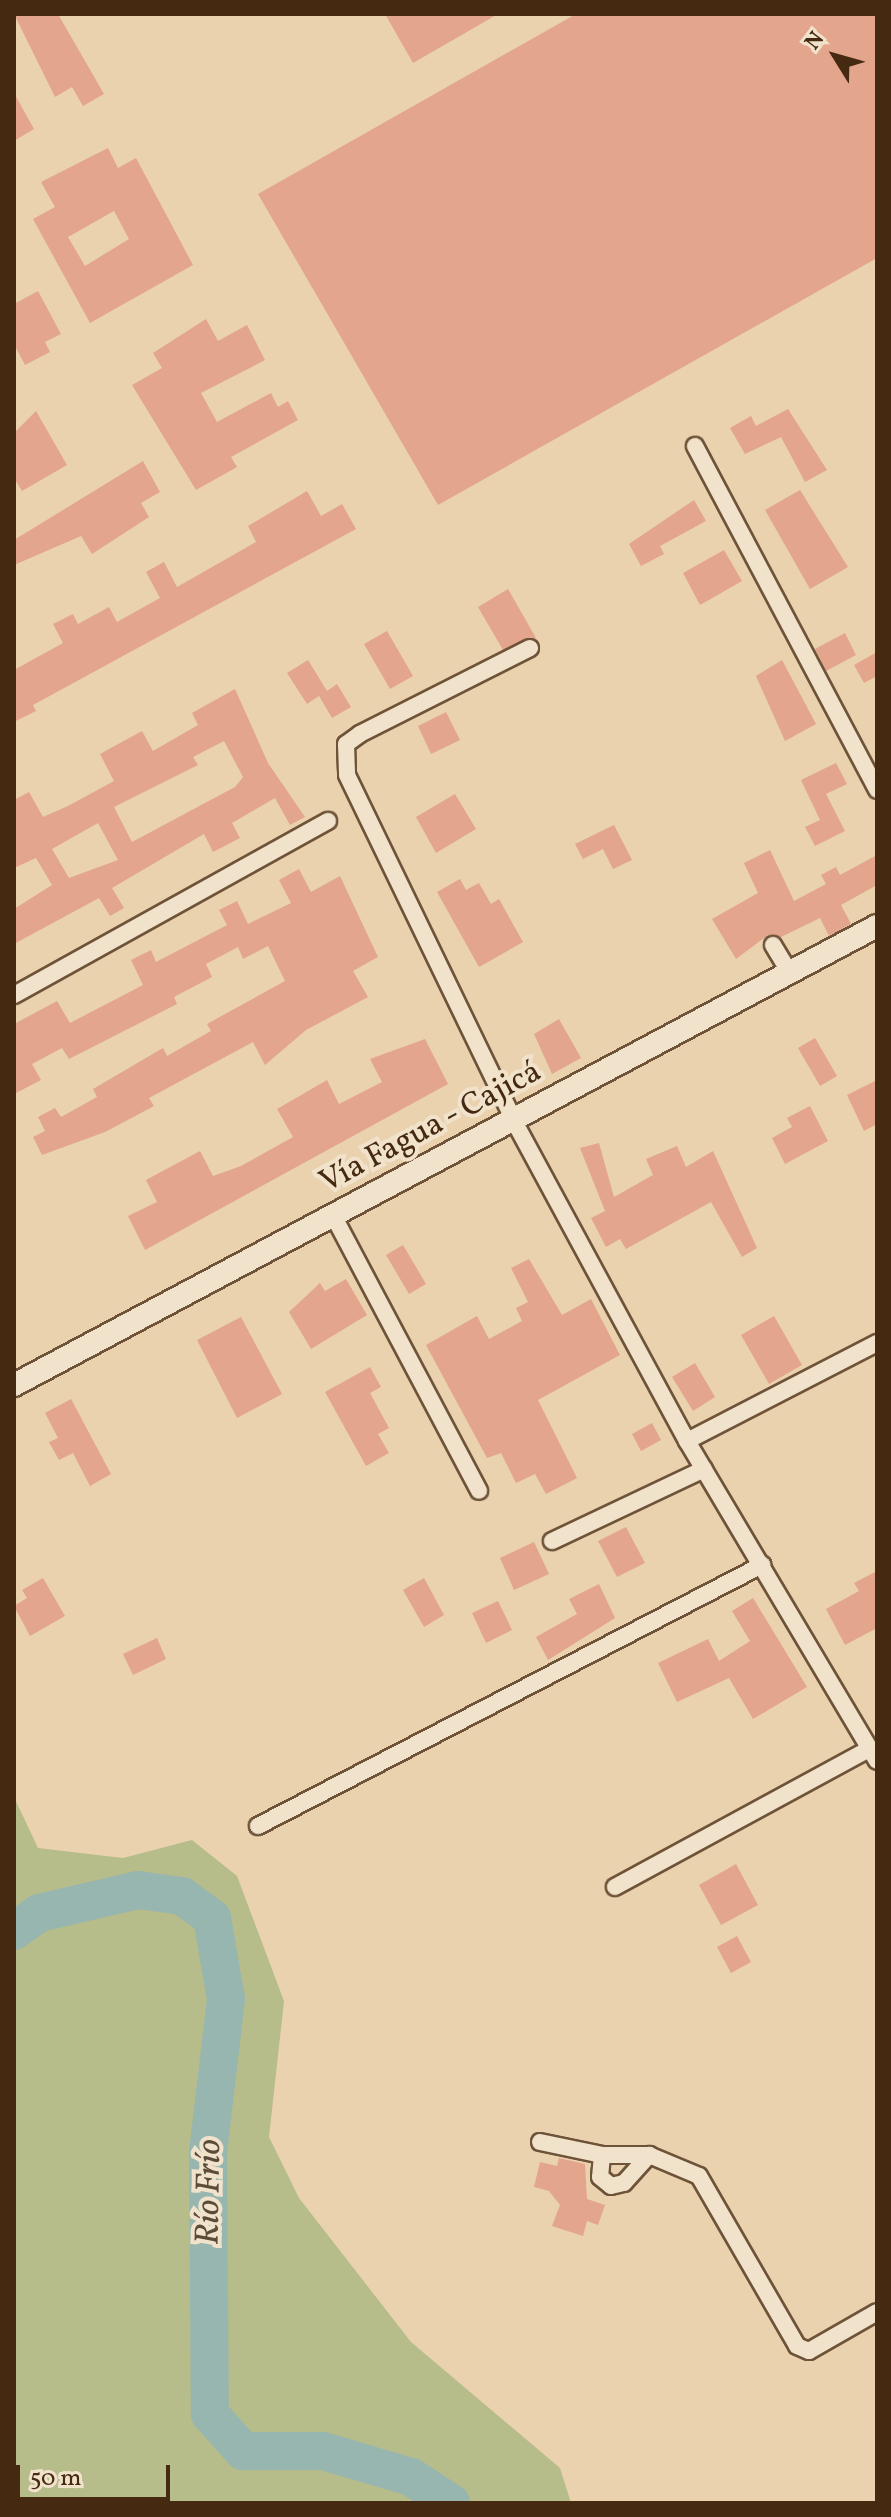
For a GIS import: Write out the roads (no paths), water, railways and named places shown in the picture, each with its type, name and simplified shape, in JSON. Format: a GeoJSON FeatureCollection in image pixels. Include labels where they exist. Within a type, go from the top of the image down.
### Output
{"type":"FeatureCollection","features":[{"type":"Feature","properties":{"kind":"street"},"geometry":{"type":"LineString","coordinates":[[695,446],[877,790]]}},
{"type":"Feature","properties":{"kind":"street"},"geometry":{"type":"LineString","coordinates":[[530,648],[360,734],[346,744],[343,760],[514,1121],[687,1441],[873,1755],[615,1887]]}},
{"type":"Feature","properties":{"kind":"street"},"geometry":{"type":"LineString","coordinates":[[14,995],[328,821]]}},
{"type":"Feature","properties":{"kind":"street","name":"Vía Fagua - Cajicá"},"geometry":{"type":"LineString","coordinates":[[14,1385],[877,926]]}},
{"type":"Feature","properties":{"kind":"street"},"geometry":{"type":"LineString","coordinates":[[773,945],[790,973]]}},
{"type":"Feature","properties":{"kind":"street"},"geometry":{"type":"LineString","coordinates":[[333,1215],[479,1491]]}},
{"type":"Feature","properties":{"kind":"street"},"geometry":{"type":"LineString","coordinates":[[687,1441],[877,1343]]}},
{"type":"Feature","properties":{"kind":"street"},"geometry":{"type":"LineString","coordinates":[[552,1541],[704,1469]]}},
{"type":"Feature","properties":{"kind":"street"},"geometry":{"type":"LineString","coordinates":[[258,1826],[762,1565]]}},
{"type":"Feature","properties":{"kind":"street"},"geometry":{"type":"LineString","coordinates":[[540,2142],[602,2155],[649,2155],[699,2176],[797,2346],[809,2351],[877,2312]]}},
{"type":"Feature","properties":{"kind":"street"},"geometry":{"type":"LineString","coordinates":[[602,2155],[600,2177],[611,2186],[624,2183],[649,2155]]}},
{"type":"Feature","properties":{"kind":"waterway","name":"Río Frío"},"geometry":{"type":"LineString","coordinates":[[14,1931],[39,1913],[138,1890],[182,1896],[212,1918],[226,1999],[208,2152],[210,2414],[243,2451],[323,2451],[411,2477],[451,2503]]}}]}
